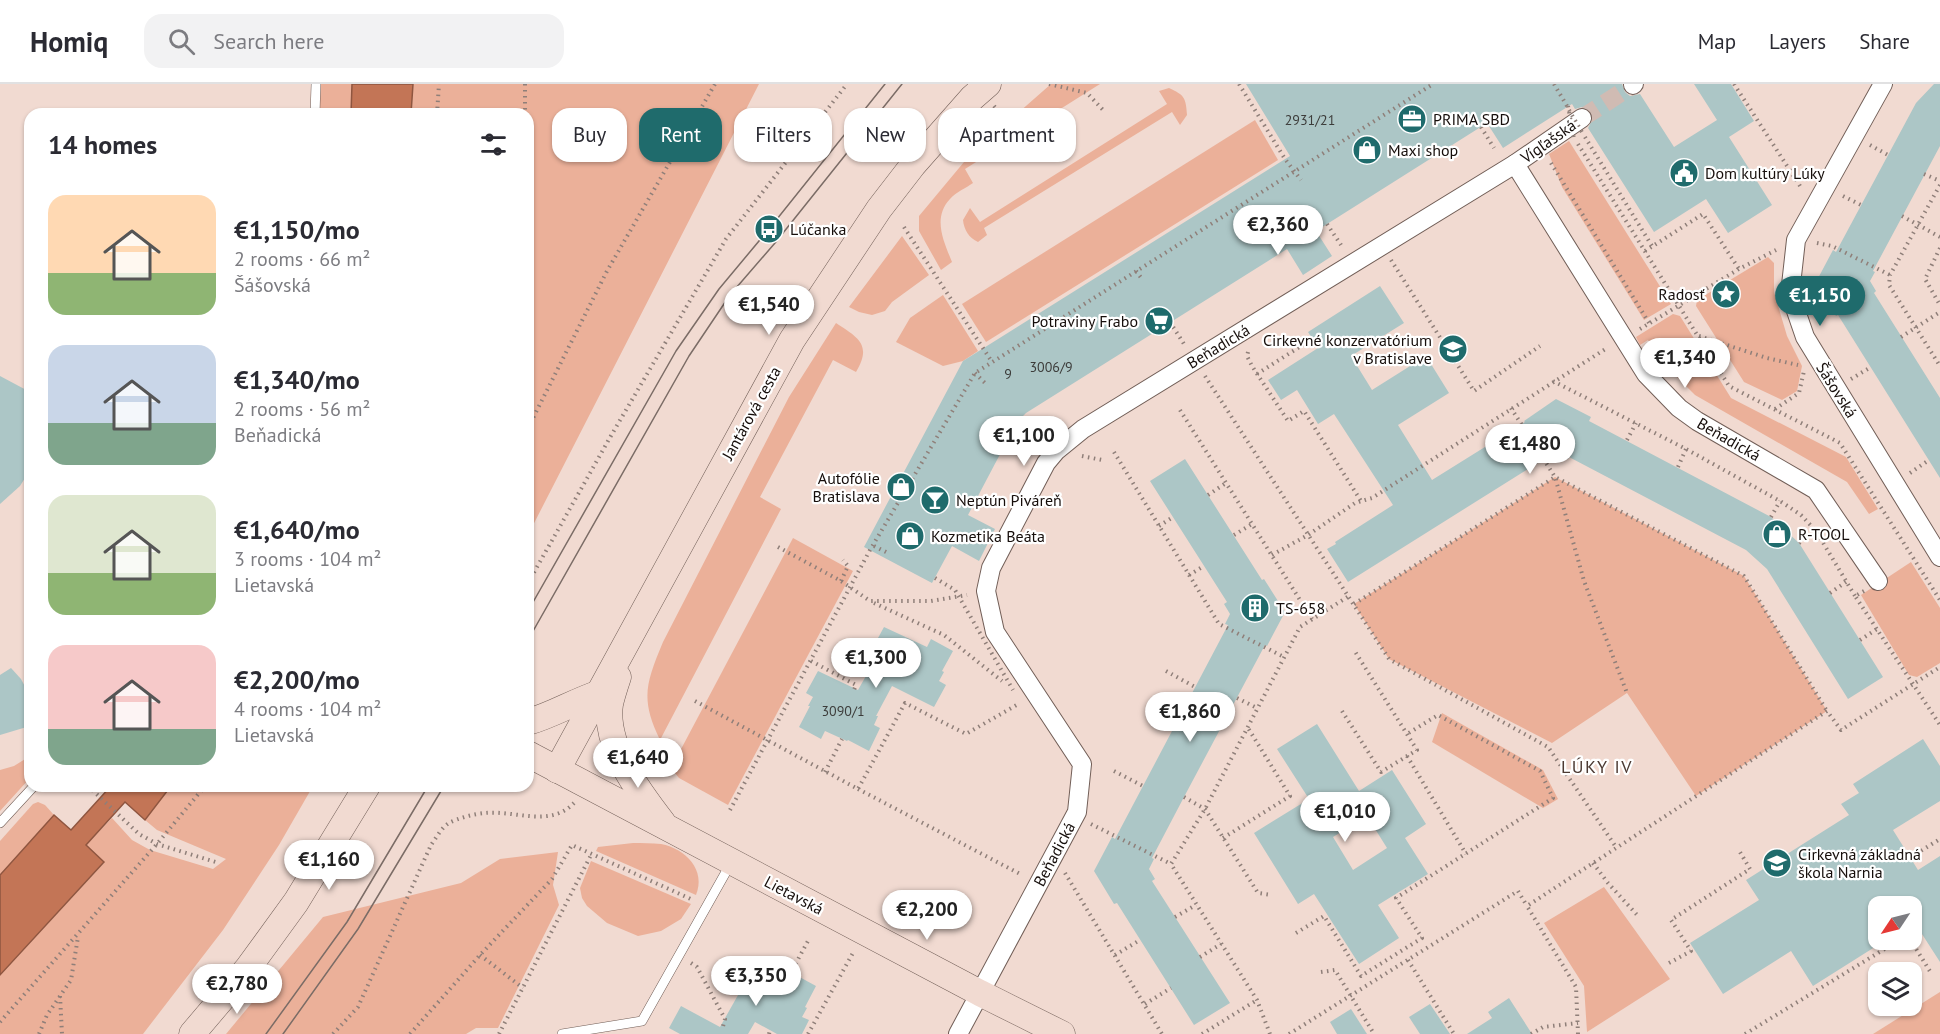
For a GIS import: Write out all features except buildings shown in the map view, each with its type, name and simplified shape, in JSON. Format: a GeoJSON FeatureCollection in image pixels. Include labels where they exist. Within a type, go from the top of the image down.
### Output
{"type":"FeatureCollection","features":[{"type":"Feature","properties":{"kind":"street","name":"Jantárová cesta"},"geometry":{"type":"LineString","coordinates":[[557,770],[792,340],[879,210],[914,165],[972,98],[988,84]]}},
{"type":"Feature","properties":{"kind":"street","name":"Šášovská"},"geometry":{"type":"LineString","coordinates":[[1883,84],[1796,240],[1791,285],[1793,302],[1802,332],[1940,557]]}},
{"type":"Feature","properties":{"kind":"street","name":"Vígľašská"},"geometry":{"type":"LineString","coordinates":[[1515,164],[1577,119]]}},
{"type":"Feature","properties":{"kind":"street","name":"Beňadická"},"geometry":{"type":"LineString","coordinates":[[958,1034],[1077,812],[1082,764],[995,632],[986,591],[991,568],[1046,463],[1074,436],[1515,164],[1646,374],[1679,408],[1697,421],[1816,490],[1878,581]]}},
{"type":"Feature","properties":{"kind":"street"},"geometry":{"type":"LineString","coordinates":[[627,645],[610,706],[611,728],[618,751],[635,786],[668,830]]}},
{"type":"Feature","properties":{"kind":"street"},"geometry":{"type":"LineString","coordinates":[[534,720],[577,700],[600,693]]}},
{"type":"Feature","properties":{"kind":"street","name":"Lietavská"},"geometry":{"type":"LineString","coordinates":[[534,757],[668,830],[732,861],[1062,1034]]}},
{"type":"Feature","properties":{"kind":"street"},"geometry":{"type":"LineString","coordinates":[[192,1034],[248,968],[296,902],[363,792]]}},
{"type":"Feature","properties":{"kind":"lane"},"geometry":{"type":"LineString","coordinates":[[315,108],[316,84]]}},
{"type":"Feature","properties":{"kind":"lane"},"geometry":{"type":"LineString","coordinates":[[0,823],[28,792]]}},
{"type":"Feature","properties":{"kind":"lane"},"geometry":{"type":"LineString","coordinates":[[562,1034],[642,1021],[732,861]]}},
{"type":"Feature","properties":{"kind":"path"},"geometry":{"type":"LineString","coordinates":[[438,108],[439,84]]}},
{"type":"Feature","properties":{"kind":"path"},"geometry":{"type":"LineString","coordinates":[[525,84],[525,108]]}},
{"type":"Feature","properties":{"kind":"path"},"geometry":{"type":"LineString","coordinates":[[534,416],[607,271],[715,84]]}},
{"type":"Feature","properties":{"kind":"path"},"geometry":{"type":"LineString","coordinates":[[534,573],[726,239],[847,84]]}},
{"type":"Feature","properties":{"kind":"path"},"geometry":{"type":"LineString","coordinates":[[1049,84],[1087,93],[1105,112]]}},
{"type":"Feature","properties":{"kind":"path"},"geometry":{"type":"LineString","coordinates":[[1239,84],[1301,180]]}},
{"type":"Feature","properties":{"kind":"path"},"geometry":{"type":"LineString","coordinates":[[730,810],[870,550],[975,373],[1433,84]]}},
{"type":"Feature","properties":{"kind":"path"},"geometry":{"type":"LineString","coordinates":[[1554,84],[1652,246]]}},
{"type":"Feature","properties":{"kind":"path"},"geometry":{"type":"LineString","coordinates":[[1734,84],[1806,195]]}},
{"type":"Feature","properties":{"kind":"path"},"geometry":{"type":"LineString","coordinates":[[1577,119],[1574,139],[1729,386],[1840,443],[1940,600]]}},
{"type":"Feature","properties":{"kind":"path"},"geometry":{"type":"LineString","coordinates":[[1481,127],[1494,148]]}},
{"type":"Feature","properties":{"kind":"path"},"geometry":{"type":"LineString","coordinates":[[1866,143],[1888,155]]}},
{"type":"Feature","properties":{"kind":"path"},"geometry":{"type":"LineString","coordinates":[[1541,146],[1649,323]]}},
{"type":"Feature","properties":{"kind":"path"},"geometry":{"type":"LineString","coordinates":[[1924,174],[1940,183],[1890,275],[1889,285],[1940,366]]}},
{"type":"Feature","properties":{"kind":"path"},"geometry":{"type":"LineString","coordinates":[[1839,194],[1861,206]]}},
{"type":"Feature","properties":{"kind":"path"},"geometry":{"type":"LineString","coordinates":[[1645,251],[1703,214],[1739,269]]}},
{"type":"Feature","properties":{"kind":"path"},"geometry":{"type":"LineString","coordinates":[[1902,216],[1940,237]]}},
{"type":"Feature","properties":{"kind":"path"},"geometry":{"type":"LineString","coordinates":[[1327,224],[1341,245]]}},
{"type":"Feature","properties":{"kind":"path"},"geometry":{"type":"LineString","coordinates":[[904,227],[992,362]]}},
{"type":"Feature","properties":{"kind":"path"},"geometry":{"type":"LineString","coordinates":[[1272,555],[1361,501],[1372,498],[1553,381],[1649,323],[1739,269],[1796,240],[1832,246],[1890,275]]}},
{"type":"Feature","properties":{"kind":"path"},"geometry":{"type":"LineString","coordinates":[[1940,248],[1925,279],[1940,305]]}},
{"type":"Feature","properties":{"kind":"path"},"geometry":{"type":"LineString","coordinates":[[1389,257],[1474,391],[1540,346]]}},
{"type":"Feature","properties":{"kind":"path"},"geometry":{"type":"LineString","coordinates":[[1136,271],[1142,279]]}},
{"type":"Feature","properties":{"kind":"path"},"geometry":{"type":"LineString","coordinates":[[1901,337],[1940,312]]}},
{"type":"Feature","properties":{"kind":"path"},"geometry":{"type":"LineString","coordinates":[[1170,322],[1185,345]]}},
{"type":"Feature","properties":{"kind":"path"},"geometry":{"type":"LineString","coordinates":[[1698,335],[1767,358],[1805,366]]}},
{"type":"Feature","properties":{"kind":"path"},"geometry":{"type":"LineString","coordinates":[[1257,374],[1312,339]]}},
{"type":"Feature","properties":{"kind":"path"},"geometry":{"type":"LineString","coordinates":[[1249,345],[1247,356],[1288,421],[1304,411],[1361,501]]}},
{"type":"Feature","properties":{"kind":"path"},"geometry":{"type":"LineString","coordinates":[[1850,380],[1871,367]]}},
{"type":"Feature","properties":{"kind":"path"},"geometry":{"type":"LineString","coordinates":[[1201,370],[1389,659],[1548,747],[1616,847]]}},
{"type":"Feature","properties":{"kind":"path"},"geometry":{"type":"LineString","coordinates":[[975,373],[986,384]]}},
{"type":"Feature","properties":{"kind":"path"},"geometry":{"type":"LineString","coordinates":[[1553,381],[1686,449],[1801,515],[1816,531],[1846,582],[1940,725]]}},
{"type":"Feature","properties":{"kind":"path"},"geometry":{"type":"LineString","coordinates":[[1512,408],[1555,477],[1584,581],[1628,693]]}},
{"type":"Feature","properties":{"kind":"path"},"geometry":{"type":"LineString","coordinates":[[1180,410],[1312,619]]}},
{"type":"Feature","properties":{"kind":"path"},"geometry":{"type":"LineString","coordinates":[[1021,418],[1028,425]]}},
{"type":"Feature","properties":{"kind":"path"},"geometry":{"type":"LineString","coordinates":[[1627,440],[1636,423]]}},
{"type":"Feature","properties":{"kind":"path"},"geometry":{"type":"LineString","coordinates":[[1033,429],[1039,435]]}},
{"type":"Feature","properties":{"kind":"path"},"geometry":{"type":"LineString","coordinates":[[1678,467],[1686,449]]}},
{"type":"Feature","properties":{"kind":"path"},"geometry":{"type":"LineString","coordinates":[[1113,452],[1219,624],[1284,657]]}},
{"type":"Feature","properties":{"kind":"path"},"geometry":{"type":"LineString","coordinates":[[1908,474],[1929,460]]}},
{"type":"Feature","properties":{"kind":"path"},"geometry":{"type":"LineString","coordinates":[[1354,604],[1555,477]]}},
{"type":"Feature","properties":{"kind":"path"},"geometry":{"type":"LineString","coordinates":[[1555,477],[1744,576],[1840,730],[1940,667]]}},
{"type":"Feature","properties":{"kind":"path"},"geometry":{"type":"LineString","coordinates":[[1208,495],[1226,483]]}},
{"type":"Feature","properties":{"kind":"path"},"geometry":{"type":"LineString","coordinates":[[1771,518],[1780,501]]}},
{"type":"Feature","properties":{"kind":"path"},"geometry":{"type":"LineString","coordinates":[[1159,526],[1173,517]]}},
{"type":"Feature","properties":{"kind":"path"},"geometry":{"type":"LineString","coordinates":[[1234,536],[1252,524]]}},
{"type":"Feature","properties":{"kind":"path"},"geometry":{"type":"LineString","coordinates":[[1799,543],[1816,531]]}},
{"type":"Feature","properties":{"kind":"path"},"geometry":{"type":"LineString","coordinates":[[874,546],[890,554]]}},
{"type":"Feature","properties":{"kind":"path"},"geometry":{"type":"LineString","coordinates":[[778,547],[841,581],[870,601],[944,635],[1013,690],[955,590],[935,578]]}},
{"type":"Feature","properties":{"kind":"path"},"geometry":{"type":"LineString","coordinates":[[841,581],[848,566],[843,560]]}},
{"type":"Feature","properties":{"kind":"path"},"geometry":{"type":"LineString","coordinates":[[1189,575],[1204,566]]}},
{"type":"Feature","properties":{"kind":"path"},"geometry":{"type":"LineString","coordinates":[[1855,596],[1878,581]]}},
{"type":"Feature","properties":{"kind":"path"},"geometry":{"type":"LineString","coordinates":[[1830,592],[1846,582]]}},
{"type":"Feature","properties":{"kind":"path"},"geometry":{"type":"LineString","coordinates":[[870,601],[931,601],[986,591]]}},
{"type":"Feature","properties":{"kind":"path"},"geometry":{"type":"LineString","coordinates":[[1171,864],[1205,809],[1300,627],[1349,596]]}},
{"type":"Feature","properties":{"kind":"path"},"geometry":{"type":"LineString","coordinates":[[1860,640],[1877,629]]}},
{"type":"Feature","properties":{"kind":"path"},"geometry":{"type":"LineString","coordinates":[[1342,711],[1382,772],[1417,750],[1354,650]]}},
{"type":"Feature","properties":{"kind":"path"},"geometry":{"type":"LineString","coordinates":[[811,660],[856,685],[853,692]]}},
{"type":"Feature","properties":{"kind":"path"},"geometry":{"type":"LineString","coordinates":[[1166,671],[1195,687]]}},
{"type":"Feature","properties":{"kind":"path"},"geometry":{"type":"LineString","coordinates":[[858,789],[908,695]]}},
{"type":"Feature","properties":{"kind":"path"},"geometry":{"type":"LineString","coordinates":[[1237,698],[1257,708]]}},
{"type":"Feature","properties":{"kind":"path"},"geometry":{"type":"LineString","coordinates":[[905,703],[966,734],[1025,699]]}},
{"type":"Feature","properties":{"kind":"path"},"geometry":{"type":"LineString","coordinates":[[694,701],[1023,875]]}},
{"type":"Feature","properties":{"kind":"path"},"geometry":{"type":"LineString","coordinates":[[1527,906],[1827,711]]}},
{"type":"Feature","properties":{"kind":"path"},"geometry":{"type":"LineString","coordinates":[[1296,933],[1324,916],[1361,976],[1422,938],[1396,898],[1553,798],[1540,771],[1438,715],[1407,734]]}},
{"type":"Feature","properties":{"kind":"path"},"geometry":{"type":"LineString","coordinates":[[1223,838],[1290,796],[1247,727]]}},
{"type":"Feature","properties":{"kind":"path"},"geometry":{"type":"LineString","coordinates":[[825,772],[842,739]]}},
{"type":"Feature","properties":{"kind":"path"},"geometry":{"type":"LineString","coordinates":[[1407,756],[1466,854]]}},
{"type":"Feature","properties":{"kind":"path"},"geometry":{"type":"LineString","coordinates":[[1114,771],[1143,786]]}},
{"type":"Feature","properties":{"kind":"path"},"geometry":{"type":"LineString","coordinates":[[333,1034],[358,1007],[431,845],[447,824],[486,812],[543,817],[556,814],[573,805],[586,785]]}},
{"type":"Feature","properties":{"kind":"path"},"geometry":{"type":"LineString","coordinates":[[94,792],[139,834],[157,844],[219,863]]}},
{"type":"Feature","properties":{"kind":"path"},"geometry":{"type":"LineString","coordinates":[[0,1022],[200,792]]}},
{"type":"Feature","properties":{"kind":"path"},"geometry":{"type":"LineString","coordinates":[[1184,797],[1205,809],[1258,893],[1272,895]]}},
{"type":"Feature","properties":{"kind":"path"},"geometry":{"type":"LineString","coordinates":[[1088,822],[1171,864],[1257,1000],[1270,1034]]}},
{"type":"Feature","properties":{"kind":"path"},"geometry":{"type":"LineString","coordinates":[[1911,857],[1940,839]]}},
{"type":"Feature","properties":{"kind":"path"},"geometry":{"type":"LineString","coordinates":[[410,1034],[552,879],[572,845],[706,906]]}},
{"type":"Feature","properties":{"kind":"path"},"geometry":{"type":"LineString","coordinates":[[1669,963],[1691,951],[1671,920],[1750,869],[1740,852]]}},
{"type":"Feature","properties":{"kind":"path"},"geometry":{"type":"LineString","coordinates":[[499,1034],[591,855]]}},
{"type":"Feature","properties":{"kind":"path"},"geometry":{"type":"LineString","coordinates":[[1593,862],[1608,883],[1638,916]]}},
{"type":"Feature","properties":{"kind":"path"},"geometry":{"type":"LineString","coordinates":[[1063,869],[1162,1034]]}},
{"type":"Feature","properties":{"kind":"path"},"geometry":{"type":"LineString","coordinates":[[1289,1034],[1518,891],[1576,987],[1578,1034]]}},
{"type":"Feature","properties":{"kind":"path"},"geometry":{"type":"LineString","coordinates":[[569,895],[572,901]]}},
{"type":"Feature","properties":{"kind":"path"},"geometry":{"type":"LineString","coordinates":[[1175,917],[1196,905]]}},
{"type":"Feature","properties":{"kind":"path"},"geometry":{"type":"LineString","coordinates":[[808,1034],[864,932]]}},
{"type":"Feature","properties":{"kind":"path"},"geometry":{"type":"LineString","coordinates":[[39,1034],[47,1015],[71,980],[78,935]]}},
{"type":"Feature","properties":{"kind":"path"},"geometry":{"type":"LineString","coordinates":[[1115,955],[1140,940]]}},
{"type":"Feature","properties":{"kind":"path"},"geometry":{"type":"LineString","coordinates":[[784,985],[808,941]]}},
{"type":"Feature","properties":{"kind":"path"},"geometry":{"type":"LineString","coordinates":[[1200,957],[1221,944]]}},
{"type":"Feature","properties":{"kind":"path"},"geometry":{"type":"LineString","coordinates":[[1745,1034],[1883,950]]}},
{"type":"Feature","properties":{"kind":"path"},"geometry":{"type":"LineString","coordinates":[[1917,950],[1931,973]]}},
{"type":"Feature","properties":{"kind":"path"},"geometry":{"type":"LineString","coordinates":[[480,955],[523,988]]}},
{"type":"Feature","properties":{"kind":"path"},"geometry":{"type":"LineString","coordinates":[[1408,960],[1454,1034]]}},
{"type":"Feature","properties":{"kind":"path"},"geometry":{"type":"LineString","coordinates":[[697,967],[725,1019],[722,1030]]}},
{"type":"Feature","properties":{"kind":"path"},"geometry":{"type":"LineString","coordinates":[[1321,972],[1335,970],[1374,1034]]}},
{"type":"Feature","properties":{"kind":"path"},"geometry":{"type":"LineString","coordinates":[[1145,1004],[1171,988]]}},
{"type":"Feature","properties":{"kind":"path"},"geometry":{"type":"LineString","coordinates":[[60,995],[62,1034]]}},
{"type":"Feature","properties":{"kind":"path"},"geometry":{"type":"LineString","coordinates":[[1202,1034],[1257,1000]]}},
{"type":"Feature","properties":{"kind":"path"},"geometry":{"type":"LineString","coordinates":[[1531,1034],[1543,1027],[1578,1023]]}},
{"type":"Feature","properties":{"kind":"shaded area"},"geometry":{"type":"Polygon","coordinates":[[[321,84],[352,84],[351,108],[319,108],[321,84]]]}},
{"type":"Feature","properties":{"kind":"shaded area"},"geometry":{"type":"Polygon","coordinates":[[[352,84],[413,84],[411,108],[351,108],[352,84]]]}},
{"type":"Feature","properties":{"kind":"shaded area"},"geometry":{"type":"Polygon","coordinates":[[[413,84],[759,84],[747,108],[734,108],[734,133],[722,156],[722,108],[639,108],[639,162],[719,162],[534,523],[534,108],[411,108],[413,84]]]}},
{"type":"Feature","properties":{"kind":"shaded area"},"geometry":{"type":"Polygon","coordinates":[[[1051,84],[1100,84],[1062,108],[1024,108],[1051,84]]]}},
{"type":"Feature","properties":{"kind":"shaded area"},"geometry":{"type":"Polygon","coordinates":[[[1169,88],[1185,100],[1187,115],[1180,125],[1172,112],[984,228],[987,235],[978,242],[968,233],[963,220],[970,208],[980,222],[1167,104],[1159,91],[1169,88]]]}},
{"type":"Feature","properties":{"kind":"shaded area"},"geometry":{"type":"Polygon","coordinates":[[[1255,120],[1278,160],[986,342],[962,304],[1255,120]]]}},
{"type":"Feature","properties":{"kind":"shaded area"},"geometry":{"type":"Polygon","coordinates":[[[1569,141],[1671,304],[1644,320],[1562,187],[1549,154],[1569,141]]]}},
{"type":"Feature","properties":{"kind":"shaded area"},"geometry":{"type":"Polygon","coordinates":[[[964,162],[976,162],[965,169],[973,183],[952,197],[942,214],[941,230],[952,262],[941,270],[919,231],[919,216],[964,162]]]}},
{"type":"Feature","properties":{"kind":"shaded area"},"geometry":{"type":"Polygon","coordinates":[[[902,236],[929,275],[892,302],[885,311],[872,315],[849,307],[902,236]]]}},
{"type":"Feature","properties":{"kind":"shaded area"},"geometry":{"type":"Polygon","coordinates":[[[1768,257],[1774,263],[1774,292],[1787,336],[1802,366],[1797,391],[1782,400],[1744,382],[1696,306],[1697,300],[1768,257]]]}},
{"type":"Feature","properties":{"kind":"shaded area"},"geometry":{"type":"Polygon","coordinates":[[[943,295],[978,351],[963,361],[943,366],[896,342],[910,318],[943,295]]]}},
{"type":"Feature","properties":{"kind":"shaded area"},"geometry":{"type":"Polygon","coordinates":[[[1673,314],[1680,316],[1731,398],[1846,457],[1878,509],[1869,514],[1847,482],[1695,395],[1660,360],[1648,340],[1640,345],[1636,337],[1673,314]]]}},
{"type":"Feature","properties":{"kind":"shaded area"},"geometry":{"type":"Polygon","coordinates":[[[836,323],[861,343],[863,355],[861,363],[856,372],[833,360],[760,497],[781,509],[660,740],[650,713],[648,691],[649,680],[663,642],[789,397],[836,323]]]}},
{"type":"Feature","properties":{"kind":"shaded area"},"geometry":{"type":"Polygon","coordinates":[[[1555,477],[1744,576],[1827,711],[1696,796],[1627,693],[1552,743],[1389,659],[1354,604],[1555,477]]]}},
{"type":"Feature","properties":{"kind":"shaded area"},"geometry":{"type":"Polygon","coordinates":[[[793,538],[853,571],[728,805],[679,778],[671,768],[793,538]]]}},
{"type":"Feature","properties":{"kind":"shaded area"},"geometry":{"type":"Polygon","coordinates":[[[1911,562],[1940,608],[1940,663],[1917,677],[1909,675],[1861,595],[1911,562]]]}},
{"type":"Feature","properties":{"kind":"shaded area"},"geometry":{"type":"Polygon","coordinates":[[[1442,713],[1543,770],[1558,799],[1543,808],[1432,742],[1442,713]]]}},
{"type":"Feature","properties":{"kind":"shaded area"},"geometry":{"type":"Polygon","coordinates":[[[24,760],[24,785],[0,811],[0,770],[14,766],[24,760]]]}},
{"type":"Feature","properties":{"kind":"shaded area"},"geometry":{"type":"Polygon","coordinates":[[[105,792],[166,792],[145,820],[125,802],[86,845],[104,862],[0,975],[0,875],[54,815],[71,830],[105,792]]]}},
{"type":"Feature","properties":{"kind":"shaded area"},"geometry":{"type":"Polygon","coordinates":[[[166,792],[310,792],[279,845],[223,930],[143,1034],[0,1034],[0,975],[104,863],[86,845],[112,818],[132,840],[150,850],[213,869],[226,859],[157,830],[145,820],[166,792]]]}},
{"type":"Feature","properties":{"kind":"shaded area"},"geometry":{"type":"Polygon","coordinates":[[[38,802],[45,805],[54,815],[0,875],[0,841],[33,804],[38,802]]]}},
{"type":"Feature","properties":{"kind":"shaded area"},"geometry":{"type":"Polygon","coordinates":[[[633,843],[661,844],[686,856],[696,869],[698,886],[696,895],[596,851],[598,847],[633,843]]]}},
{"type":"Feature","properties":{"kind":"shaded area"},"geometry":{"type":"Polygon","coordinates":[[[558,852],[553,885],[559,905],[498,1028],[476,1028],[466,1034],[226,1034],[323,917],[461,883],[500,859],[558,852]]]}},
{"type":"Feature","properties":{"kind":"shaded area"},"geometry":{"type":"Polygon","coordinates":[[[591,861],[691,904],[681,919],[661,931],[638,936],[607,923],[587,906],[582,898],[580,888],[591,861]]]}},
{"type":"Feature","properties":{"kind":"shaded area"},"geometry":{"type":"Polygon","coordinates":[[[1604,887],[1670,979],[1587,1032],[1584,986],[1544,923],[1604,887]]]}},
{"type":"Feature","properties":{"kind":"shaded area"},"geometry":{"type":"Polygon","coordinates":[[[1940,992],[1940,1034],[1873,1034],[1902,1016],[1922,1016],[1922,1003],[1940,992]]]}},
{"type":"Feature","properties":{"kind":"tunnel"},"geometry":{"type":"LineString","coordinates":[[1582,118],[1633,85]]}},
{"type":"Feature","properties":{"kind":"tram line"},"geometry":{"type":"LineString","coordinates":[[534,600],[676,351],[719,289],[885,84]]}},
{"type":"Feature","properties":{"kind":"tram line"},"geometry":{"type":"LineString","coordinates":[[534,629],[689,356],[730,295],[775,243],[902,84]]}},
{"type":"Feature","properties":{"kind":"tram line"},"geometry":{"type":"LineString","coordinates":[[266,1034],[347,922],[424,792]]}},
{"type":"Feature","properties":{"kind":"tram line"},"geometry":{"type":"LineString","coordinates":[[283,1034],[358,929],[440,792]]}},
{"type":"Feature","properties":{"kind":"place","name":"PRIMA SBD"},"geometry":{"type":"Point","coordinates":[1412,119]}},
{"type":"Feature","properties":{"kind":"place","name":"Maxi shop"},"geometry":{"type":"Point","coordinates":[1367,150]}},
{"type":"Feature","properties":{"kind":"place","name":"Dom kultúry Lúky"},"geometry":{"type":"Point","coordinates":[1684,173]}},
{"type":"Feature","properties":{"kind":"place","name":"Lúčanka"},"geometry":{"type":"Point","coordinates":[769,229]}},
{"type":"Feature","properties":{"kind":"place","name":"Radosť"},"geometry":{"type":"Point","coordinates":[1726,294]}},
{"type":"Feature","properties":{"kind":"place","name":"Potraviny Frabo"},"geometry":{"type":"Point","coordinates":[1159,321]}},
{"type":"Feature","properties":{"kind":"place","name":"Cirkevné konzervatórium v Bratislave"},"geometry":{"type":"Point","coordinates":[1453,349]}},
{"type":"Feature","properties":{"kind":"place","name":"Autofólie Bratislava"},"geometry":{"type":"Point","coordinates":[901,487]}},
{"type":"Feature","properties":{"kind":"place","name":"Neptún Piváreň"},"geometry":{"type":"Point","coordinates":[935,500]}},
{"type":"Feature","properties":{"kind":"place","name":"R-TOOL"},"geometry":{"type":"Point","coordinates":[1777,534]}},
{"type":"Feature","properties":{"kind":"place","name":"Kozmetika Beáta"},"geometry":{"type":"Point","coordinates":[910,536]}},
{"type":"Feature","properties":{"kind":"place","name":"TS-658"},"geometry":{"type":"Point","coordinates":[1255,608]}},
{"type":"Feature","properties":{"kind":"place","name":"Cirkevná základná škola Narnia"},"geometry":{"type":"Point","coordinates":[1777,863]}},
{"type":"Feature","properties":{"kind":"district","name":"LÚKY IV"},"geometry":{"type":"Point","coordinates":[1597,766]}}]}
